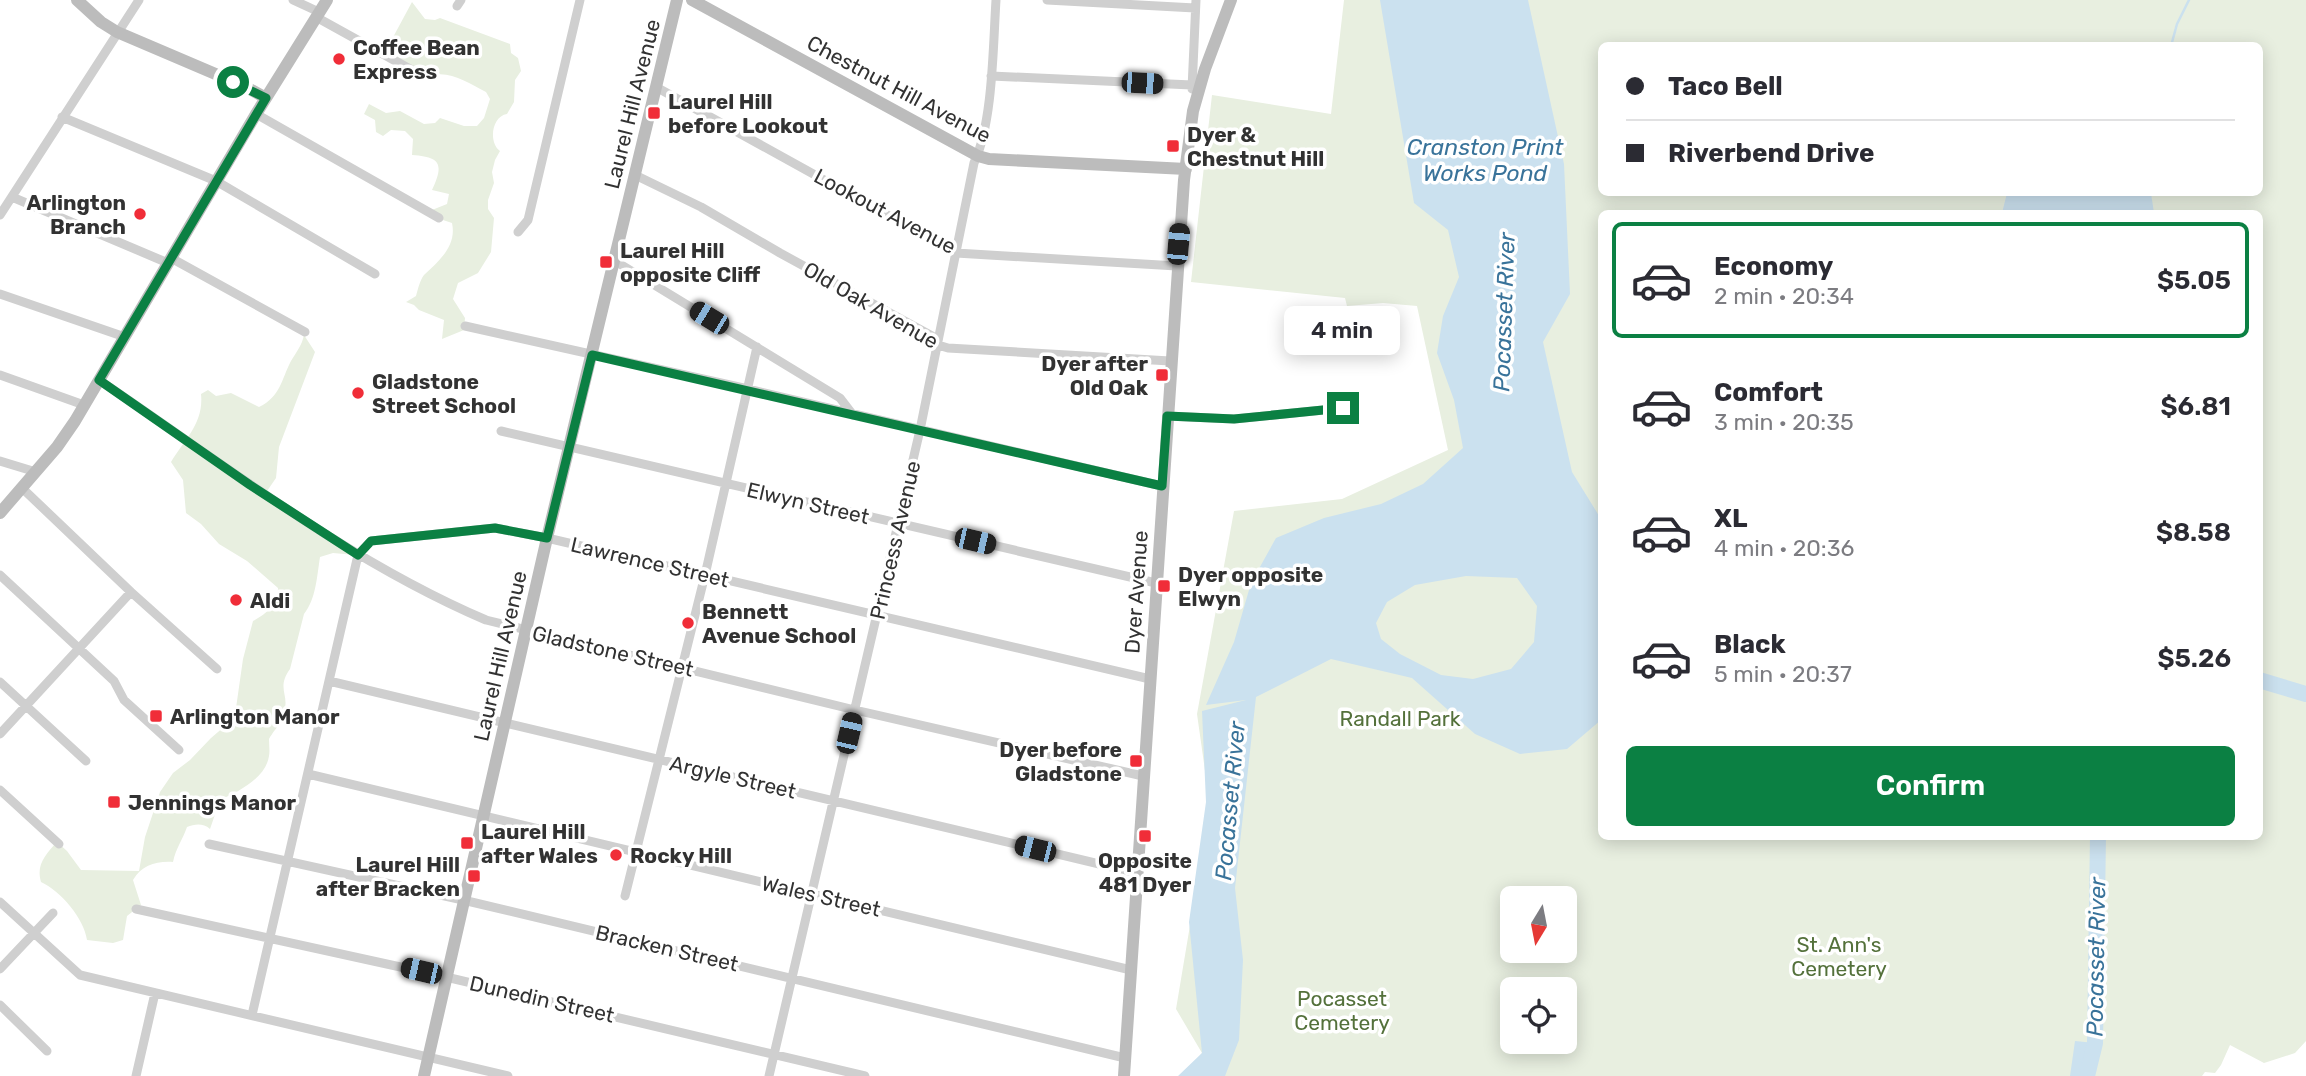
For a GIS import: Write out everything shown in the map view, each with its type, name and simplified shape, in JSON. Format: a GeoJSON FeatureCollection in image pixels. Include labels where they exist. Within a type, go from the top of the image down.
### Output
{"type":"FeatureCollection","features":[{"type":"Feature","properties":{"kind":"street"},"geometry":{"type":"LineString","coordinates":[[77,0],[117,33],[266,98]]}},
{"type":"Feature","properties":{"kind":"street"},"geometry":{"type":"LineString","coordinates":[[0,215],[139,0]]}},
{"type":"Feature","properties":{"kind":"street"},"geometry":{"type":"LineString","coordinates":[[293,0],[419,74]]}},
{"type":"Feature","properties":{"kind":"street"},"geometry":{"type":"LineString","coordinates":[[0,513],[65,436],[256,114],[327,0]]}},
{"type":"Feature","properties":{"kind":"street"},"geometry":{"type":"LineString","coordinates":[[518,232],[528,220],[580,0]]}},
{"type":"Feature","properties":{"kind":"street","name":"Laurel Hill Avenue"},"geometry":{"type":"LineString","coordinates":[[424,1076],[547,538],[677,0]]}},
{"type":"Feature","properties":{"kind":"street","name":"Chestnut Hill Avenue"},"geometry":{"type":"LineString","coordinates":[[692,0],[978,156],[989,159],[1185,169]]}},
{"type":"Feature","properties":{"kind":"street","name":"Princess Avenue"},"geometry":{"type":"LineString","coordinates":[[769,1076],[878,615],[956,253],[982,147],[991,76],[996,0]]}},
{"type":"Feature","properties":{"kind":"street"},"geometry":{"type":"LineString","coordinates":[[1047,0],[1196,4]]}},
{"type":"Feature","properties":{"kind":"street","name":"Dyer Avenue"},"geometry":{"type":"LineString","coordinates":[[1124,1076],[1185,169],[1193,111],[1205,69],[1231,0]]}},
{"type":"Feature","properties":{"kind":"street","name":"Dyer Avenue"},"geometry":{"type":"LineString","coordinates":[[1193,111],[1196,4]]}},
{"type":"Feature","properties":{"kind":"street"},"geometry":{"type":"LineString","coordinates":[[991,76],[1192,85]]}},
{"type":"Feature","properties":{"kind":"street","name":"Lookout Avenue"},"geometry":{"type":"LineString","coordinates":[[656,87],[956,253],[1177,266]]}},
{"type":"Feature","properties":{"kind":"street"},"geometry":{"type":"LineString","coordinates":[[256,114],[439,218]]}},
{"type":"Feature","properties":{"kind":"street"},"geometry":{"type":"LineString","coordinates":[[62,117],[216,181],[375,274]]}},
{"type":"Feature","properties":{"kind":"street","name":"Old Oak Avenue"},"geometry":{"type":"LineString","coordinates":[[635,175],[701,206],[780,253],[932,336],[938,345],[999,352],[1170,361]]}},
{"type":"Feature","properties":{"kind":"street"},"geometry":{"type":"LineString","coordinates":[[12,197],[170,260],[306,332]]}},
{"type":"Feature","properties":{"kind":"street"},"geometry":{"type":"LineString","coordinates":[[615,261],[840,398],[853,416]]}},
{"type":"Feature","properties":{"kind":"street"},"geometry":{"type":"LineString","coordinates":[[0,294],[125,337]]}},
{"type":"Feature","properties":{"kind":"street"},"geometry":{"type":"LineString","coordinates":[[465,326],[1162,486]]}},
{"type":"Feature","properties":{"kind":"street"},"geometry":{"type":"LineString","coordinates":[[625,896],[705,575],[757,347]]}},
{"type":"Feature","properties":{"kind":"street"},"geometry":{"type":"LineString","coordinates":[[0,375],[84,405]]}},
{"type":"Feature","properties":{"kind":"street","name":"Gladstone Street"},"geometry":{"type":"LineString","coordinates":[[99,380],[250,485],[358,555],[449,604],[486,620],[855,710],[1143,776]]}},
{"type":"Feature","properties":{"kind":"street"},"geometry":{"type":"LineString","coordinates":[[1167,416],[1234,419],[1343,408]]}},
{"type":"Feature","properties":{"kind":"street","name":"Elwyn Street"},"geometry":{"type":"LineString","coordinates":[[501,431],[1156,583]]}},
{"type":"Feature","properties":{"kind":"street"},"geometry":{"type":"LineString","coordinates":[[0,461],[36,472]]}},
{"type":"Feature","properties":{"kind":"street"},"geometry":{"type":"LineString","coordinates":[[22,488],[217,669]]}},
{"type":"Feature","properties":{"kind":"street","name":"Lawrence Street"},"geometry":{"type":"LineString","coordinates":[[358,555],[371,541],[495,528],[1150,679]]}},
{"type":"Feature","properties":{"kind":"street"},"geometry":{"type":"LineString","coordinates":[[252,1015],[358,555]]}},
{"type":"Feature","properties":{"kind":"street"},"geometry":{"type":"LineString","coordinates":[[0,575],[114,681],[124,700],[179,750]]}},
{"type":"Feature","properties":{"kind":"street"},"geometry":{"type":"LineString","coordinates":[[0,734],[131,592]]}},
{"type":"Feature","properties":{"kind":"street","name":"Argyle Street"},"geometry":{"type":"LineString","coordinates":[[330,681],[1137,873]]}},
{"type":"Feature","properties":{"kind":"street"},"geometry":{"type":"LineString","coordinates":[[0,682],[86,761]]}},
{"type":"Feature","properties":{"kind":"street","name":"Wales Street"},"geometry":{"type":"LineString","coordinates":[[308,774],[1130,970]]}},
{"type":"Feature","properties":{"kind":"street"},"geometry":{"type":"LineString","coordinates":[[0,790],[59,844]]}},
{"type":"Feature","properties":{"kind":"street","name":"Bracken Street"},"geometry":{"type":"LineString","coordinates":[[209,844],[463,900],[1125,1058]]}},
{"type":"Feature","properties":{"kind":"street"},"geometry":{"type":"LineString","coordinates":[[0,902],[80,975],[508,1076]]}},
{"type":"Feature","properties":{"kind":"street","name":"Dunedin Street"},"geometry":{"type":"LineString","coordinates":[[136,909],[446,976],[865,1076]]}},
{"type":"Feature","properties":{"kind":"street"},"geometry":{"type":"LineString","coordinates":[[0,969],[53,914]]}},
{"type":"Feature","properties":{"kind":"street"},"geometry":{"type":"LineString","coordinates":[[136,1076],[155,993]]}},
{"type":"Feature","properties":{"kind":"street"},"geometry":{"type":"LineString","coordinates":[[0,1005],[47,1051]]}},
{"type":"Feature","properties":{"kind":"green space","name":"Randall Park"},"geometry":{"type":"Polygon","coordinates":[[[1344,0],[2306,0],[2306,1041],[2295,1053],[2264,1063],[2230,1045],[2215,1073],[2205,1072],[2202,1076],[1184,1076],[1202,1053],[1176,1009],[1210,806],[1197,714],[1234,511],[1342,499],[1448,450],[1417,306],[1383,303],[1347,306],[1345,298],[1191,282],[1212,95],[1331,114],[1344,0]]]}},
{"type":"Feature","properties":{"kind":"green space"},"geometry":{"type":"Polygon","coordinates":[[[412,2],[425,19],[440,18],[510,44],[511,53],[518,58],[521,71],[515,80],[514,102],[507,114],[498,119],[493,130],[494,142],[500,151],[492,172],[494,183],[488,200],[488,209],[494,218],[491,252],[478,273],[458,283],[453,299],[465,318],[464,330],[442,339],[444,320],[406,302],[416,296],[423,277],[441,258],[452,239],[452,223],[431,216],[432,210],[447,204],[449,194],[432,190],[438,174],[437,163],[429,158],[412,155],[413,139],[405,131],[391,130],[383,136],[376,132],[375,120],[364,114],[369,104],[386,113],[400,111],[424,124],[435,123],[440,118],[464,126],[477,126],[484,118],[490,99],[486,92],[464,81],[441,74],[426,78],[384,54],[412,2]]]}},
{"type":"Feature","properties":{"kind":"green space"},"geometry":{"type":"Polygon","coordinates":[[[304,335],[315,352],[279,447],[276,478],[265,494],[355,555],[333,553],[320,557],[314,594],[304,614],[290,669],[284,681],[284,713],[269,739],[269,756],[263,771],[243,788],[220,800],[210,829],[199,825],[187,827],[173,862],[150,865],[137,875],[133,880],[141,905],[127,916],[123,940],[113,943],[87,940],[81,923],[70,906],[41,882],[43,860],[57,842],[81,870],[139,871],[145,837],[160,792],[173,773],[225,726],[236,708],[243,659],[253,621],[271,608],[278,594],[278,588],[247,561],[219,544],[201,524],[186,513],[183,480],[171,462],[197,422],[201,394],[208,390],[216,396],[231,393],[259,407],[266,403],[280,387],[304,335]]]}},
{"type":"Feature","properties":{"kind":"water","name":"Cranston Print Works Pond"},"geometry":{"type":"Polygon","coordinates":[[[1380,0],[1528,0],[1564,164],[1570,294],[1543,342],[1572,472],[1598,514],[1598,723],[1567,749],[1520,754],[1475,734],[1412,678],[1331,659],[1256,697],[1235,888],[1243,960],[1239,1040],[1225,1076],[1178,1076],[1202,1053],[1189,922],[1206,802],[1202,711],[1246,700],[1206,705],[1234,642],[1251,583],[1276,538],[1324,518],[1381,504],[1423,484],[1463,448],[1454,400],[1437,353],[1443,316],[1459,277],[1448,230],[1414,203],[1380,0]],[[1466,576],[1415,585],[1387,602],[1376,623],[1381,639],[1400,654],[1441,675],[1473,679],[1511,669],[1534,642],[1537,606],[1517,578],[1466,576]]]}},
{"type":"Feature","properties":{"kind":"water"},"geometry":{"type":"Polygon","coordinates":[[[2006,196],[2151,196],[2154,210],[2003,210],[2006,196]]]}},
{"type":"Feature","properties":{"kind":"water"},"geometry":{"type":"Polygon","coordinates":[[[2075,1041],[2095,1043],[2094,1076],[2070,1076],[2075,1041]]]}},
{"type":"Feature","properties":{"kind":"waterway"},"geometry":{"type":"LineString","coordinates":[[2172,42],[2177,24],[2189,0]]}},
{"type":"Feature","properties":{"kind":"waterway","name":"Pocasset River"},"geometry":{"type":"LineString","coordinates":[[2263,681],[2306,694]]}},
{"type":"Feature","properties":{"kind":"waterway","name":"Pocasset River"},"geometry":{"type":"LineString","coordinates":[[2087,1076],[2095,1043],[2098,840]]}},
{"type":"Feature","properties":{"kind":"place","name":"Coffee Bean Express"},"geometry":{"type":"Point","coordinates":[339,59]}},
{"type":"Feature","properties":{"kind":"place","name":"Laurel Hill before Lookout"},"geometry":{"type":"Point","coordinates":[654,113]}},
{"type":"Feature","properties":{"kind":"place","name":"Dyer & Chestnut Hill"},"geometry":{"type":"Point","coordinates":[1173,146]}},
{"type":"Feature","properties":{"kind":"place","name":"Arlington Branch"},"geometry":{"type":"Point","coordinates":[140,214]}},
{"type":"Feature","properties":{"kind":"place","name":"Laurel Hill opposite Cliff"},"geometry":{"type":"Point","coordinates":[606,262]}},
{"type":"Feature","properties":{"kind":"place","name":"Dyer after Old Oak"},"geometry":{"type":"Point","coordinates":[1162,375]}},
{"type":"Feature","properties":{"kind":"place","name":"Gladstone Street School"},"geometry":{"type":"Point","coordinates":[358,393]}},
{"type":"Feature","properties":{"kind":"place","name":"Dyer opposite Elwyn"},"geometry":{"type":"Point","coordinates":[1164,586]}},
{"type":"Feature","properties":{"kind":"place","name":"Aldi"},"geometry":{"type":"Point","coordinates":[236,600]}},
{"type":"Feature","properties":{"kind":"place","name":"Bennett Avenue School"},"geometry":{"type":"Point","coordinates":[688,623]}},
{"type":"Feature","properties":{"kind":"place","name":"Arlington Manor"},"geometry":{"type":"Point","coordinates":[156,716]}},
{"type":"Feature","properties":{"kind":"place","name":"Dyer before Gladstone"},"geometry":{"type":"Point","coordinates":[1136,761]}},
{"type":"Feature","properties":{"kind":"place","name":"Jennings Manor"},"geometry":{"type":"Point","coordinates":[114,802]}},
{"type":"Feature","properties":{"kind":"place","name":"Opposite 481 Dyer"},"geometry":{"type":"Point","coordinates":[1145,836]}},
{"type":"Feature","properties":{"kind":"place","name":"Laurel Hill after Wales"},"geometry":{"type":"Point","coordinates":[467,843]}},
{"type":"Feature","properties":{"kind":"place","name":"Rocky Hill"},"geometry":{"type":"Point","coordinates":[616,855]}},
{"type":"Feature","properties":{"kind":"place","name":"Laurel Hill after Bracken"},"geometry":{"type":"Point","coordinates":[474,876]}},
{"type":"Feature","properties":{"kind":"route"},"geometry":{"type":"LineString","coordinates":[[233,82],[266,98],[99,380],[250,485],[358,555],[371,541],[495,528],[547,538],[592,355],[1162,486],[1167,416],[1234,419],[1343,408]]}},
{"type":"Feature","properties":{"kind":"park label","name":"St. Ann's Cemetery"},"geometry":{"type":"Point","coordinates":[1839,956]}},
{"type":"Feature","properties":{"kind":"park label","name":"Pocasset Cemetery"},"geometry":{"type":"Point","coordinates":[1342,1010]}}]}
